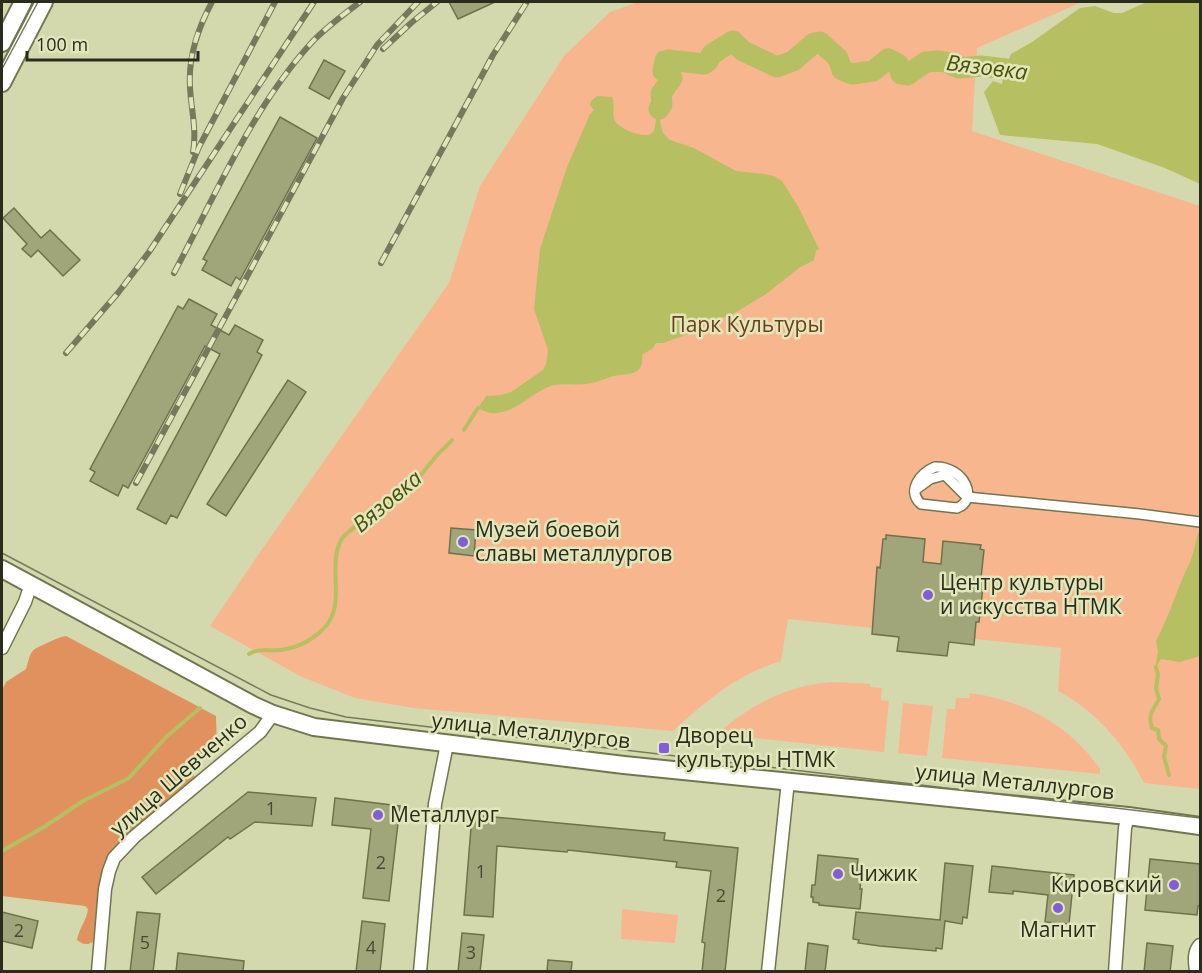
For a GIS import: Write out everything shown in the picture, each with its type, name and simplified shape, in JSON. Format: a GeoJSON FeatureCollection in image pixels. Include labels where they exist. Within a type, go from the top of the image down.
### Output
{"type":"FeatureCollection","features":[{"type":"Feature","properties":{"kind":"main road"},"geometry":{"type":"LineString","coordinates":[[2,44],[23,2]]}},
{"type":"Feature","properties":{"kind":"main road"},"geometry":{"type":"LineString","coordinates":[[2,83],[44,2]]}},
{"type":"Feature","properties":{"kind":"main road","name":"улица Металлургов"},"geometry":{"type":"LineString","coordinates":[[2,569],[273,714],[294,722],[334,730],[447,744],[1128,816],[1200,826]]}},
{"type":"Feature","properties":{"kind":"street"},"geometry":{"type":"LineString","coordinates":[[944,467],[960,475],[965,482],[967,497],[966,502],[957,508],[921,504],[915,496],[915,490],[920,476],[927,470],[944,467]]}},
{"type":"Feature","properties":{"kind":"street"},"geometry":{"type":"LineString","coordinates":[[967,497],[1200,522]]}},
{"type":"Feature","properties":{"kind":"street"},"geometry":{"type":"LineString","coordinates":[[2,648],[25,602],[31,584]]}},
{"type":"Feature","properties":{"kind":"street","name":"улица Шевченко"},"geometry":{"type":"LineString","coordinates":[[98,972],[105,888],[114,858],[134,837],[260,732],[273,714]]}},
{"type":"Feature","properties":{"kind":"street"},"geometry":{"type":"LineString","coordinates":[[420,972],[435,804],[447,744]]}},
{"type":"Feature","properties":{"kind":"street"},"geometry":{"type":"LineString","coordinates":[[768,972],[788,781]]}},
{"type":"Feature","properties":{"kind":"street"},"geometry":{"type":"LineString","coordinates":[[1115,972],[1125,828],[1128,816]]}},
{"type":"Feature","properties":{"kind":"street"},"geometry":{"type":"LineString","coordinates":[[1196,972],[1194,960],[1200,945]]}},
{"type":"Feature","properties":{"kind":"green space","name":"Парк Культуры"},"geometry":{"type":"Polygon","coordinates":[[[638,2],[1082,2],[977,48],[972,131],[1200,206],[1200,789],[1144,783],[1128,755],[1108,730],[1085,708],[1058,691],[1061,648],[788,619],[781,661],[736,681],[710,699],[673,731],[413,708],[355,698],[302,677],[210,626],[449,283],[480,186],[564,56],[610,12],[638,2]]]}},
{"type":"Feature","properties":{"kind":"green space"},"geometry":{"type":"Polygon","coordinates":[[[837,682],[870,684],[870,687],[882,688],[881,700],[889,701],[884,752],[726,735],[723,729],[748,710],[790,690],[837,682]]]}},
{"type":"Feature","properties":{"kind":"green space"},"geometry":{"type":"Polygon","coordinates":[[[970,693],[990,696],[1044,717],[1060,727],[1088,753],[1100,769],[1100,774],[942,758],[947,709],[955,709],[956,698],[969,698],[970,693]]]}},
{"type":"Feature","properties":{"kind":"green space"},"geometry":{"type":"Polygon","coordinates":[[[903,703],[933,706],[927,756],[898,753],[903,703]]]}},
{"type":"Feature","properties":{"kind":"green space"},"geometry":{"type":"Polygon","coordinates":[[[622,909],[678,915],[675,943],[621,939],[622,909]]]}},
{"type":"Feature","properties":{"kind":"shaded area"},"geometry":{"type":"Polygon","coordinates":[[[1147,2],[1200,2],[1200,184],[1165,168],[1097,144],[1000,135],[984,92],[993,81],[1002,84],[1011,54],[1080,8],[1095,6],[1114,13],[1122,13],[1147,2]]]}},
{"type":"Feature","properties":{"kind":"shaded area"},"geometry":{"type":"Polygon","coordinates":[[[597,96],[612,97],[615,121],[627,130],[639,134],[650,134],[654,130],[658,113],[663,133],[670,140],[694,148],[736,171],[774,176],[782,181],[799,208],[819,249],[816,251],[814,260],[733,314],[683,336],[656,343],[653,348],[642,355],[641,367],[634,373],[586,384],[554,385],[508,410],[498,413],[489,412],[478,408],[486,396],[511,392],[543,370],[546,364],[548,350],[534,309],[540,249],[567,167],[590,114],[594,110],[590,105],[591,101],[597,96]]]}},
{"type":"Feature","properties":{"kind":"shaded area"},"geometry":{"type":"Polygon","coordinates":[[[1200,529],[1200,656],[1180,662],[1161,659],[1155,669],[1158,651],[1156,641],[1192,558],[1200,529]]]}},
{"type":"Feature","properties":{"kind":"shaded area"},"geometry":{"type":"Polygon","coordinates":[[[66,636],[216,716],[217,749],[190,769],[196,779],[135,827],[109,855],[99,886],[93,942],[87,944],[77,940],[88,909],[85,906],[2,896],[2,690],[6,682],[26,669],[34,650],[66,636]]]}},
{"type":"Feature","properties":{"kind":"building"},"geometry":{"type":"Polygon","coordinates":[[[449,2],[495,2],[458,19],[449,2]]]}},
{"type":"Feature","properties":{"kind":"building"},"geometry":{"type":"Polygon","coordinates":[[[324,60],[345,71],[329,99],[309,88],[324,60]]]}},
{"type":"Feature","properties":{"kind":"building"},"geometry":{"type":"Polygon","coordinates":[[[280,117],[317,138],[240,280],[236,277],[231,286],[202,270],[207,261],[203,259],[280,117]]]}},
{"type":"Feature","properties":{"kind":"building"},"geometry":{"type":"Polygon","coordinates":[[[14,208],[41,238],[50,230],[80,260],[63,276],[38,250],[31,257],[22,249],[27,244],[3,218],[14,208]]]}},
{"type":"Feature","properties":{"kind":"building"},"geometry":{"type":"Polygon","coordinates":[[[189,299],[217,314],[211,325],[229,335],[235,325],[263,340],[257,352],[262,355],[177,518],[171,515],[166,524],[137,509],[220,354],[205,346],[128,488],[123,485],[118,496],[90,481],[95,472],[90,469],[178,306],[183,309],[189,299]]]}},
{"type":"Feature","properties":{"kind":"building"},"geometry":{"type":"Polygon","coordinates":[[[288,380],[306,392],[226,516],[207,504],[288,380]]]}},
{"type":"Feature","properties":{"kind":"building"},"geometry":{"type":"Polygon","coordinates":[[[451,528],[476,530],[474,556],[449,553],[451,528]]]}},
{"type":"Feature","properties":{"kind":"building","name":"Центр культуры и искусства НТМК"},"geometry":{"type":"Polygon","coordinates":[[[886,535],[925,539],[923,562],[941,564],[943,541],[981,545],[980,549],[984,550],[981,578],[984,578],[974,645],[949,642],[947,656],[897,651],[899,637],[872,634],[877,567],[880,568],[883,539],[886,539],[886,535]]]}},
{"type":"Feature","properties":{"kind":"building"},"geometry":{"type":"Polygon","coordinates":[[[248,792],[316,798],[312,826],[255,822],[230,839],[228,837],[156,894],[142,877],[248,792]]]}},
{"type":"Feature","properties":{"kind":"building"},"geometry":{"type":"Polygon","coordinates":[[[335,798],[400,806],[389,901],[363,898],[371,829],[332,825],[335,798]]]}},
{"type":"Feature","properties":{"kind":"building"},"geometry":{"type":"Polygon","coordinates":[[[472,815],[665,833],[664,840],[738,848],[725,972],[702,972],[705,943],[702,942],[711,871],[676,867],[677,862],[568,850],[567,852],[497,846],[493,917],[464,915],[472,815]]]}},
{"type":"Feature","properties":{"kind":"building"},"geometry":{"type":"Polygon","coordinates":[[[818,855],[858,859],[857,870],[862,870],[860,909],[819,905],[813,902],[812,885],[815,885],[818,855]]]}},
{"type":"Feature","properties":{"kind":"building","name":"Кировский"},"geometry":{"type":"Polygon","coordinates":[[[1150,859],[1200,864],[1200,906],[1198,906],[1197,915],[1145,910],[1150,859]]]}},
{"type":"Feature","properties":{"kind":"building"},"geometry":{"type":"Polygon","coordinates":[[[945,863],[973,866],[967,918],[963,917],[962,924],[945,921],[942,949],[936,948],[936,951],[880,946],[858,943],[859,940],[853,939],[856,912],[940,920],[945,863]]]}},
{"type":"Feature","properties":{"kind":"building","name":"Магнит"},"geometry":{"type":"Polygon","coordinates":[[[992,866],[1074,875],[1069,924],[1045,922],[1048,895],[1013,891],[1013,894],[989,892],[992,866]]]}},
{"type":"Feature","properties":{"kind":"building"},"geometry":{"type":"Polygon","coordinates":[[[2,912],[38,921],[32,948],[2,941],[2,912]]]}},
{"type":"Feature","properties":{"kind":"building"},"geometry":{"type":"Polygon","coordinates":[[[137,912],[160,914],[153,972],[130,972],[137,912]]]}},
{"type":"Feature","properties":{"kind":"building"},"geometry":{"type":"Polygon","coordinates":[[[362,921],[385,924],[380,972],[356,972],[362,921]]]}},
{"type":"Feature","properties":{"kind":"building"},"geometry":{"type":"Polygon","coordinates":[[[462,933],[484,935],[480,972],[458,972],[462,933]]]}},
{"type":"Feature","properties":{"kind":"building"},"geometry":{"type":"Polygon","coordinates":[[[808,943],[828,946],[825,972],[805,972],[808,943]]]}},
{"type":"Feature","properties":{"kind":"building"},"geometry":{"type":"Polygon","coordinates":[[[1147,943],[1173,946],[1170,972],[1144,972],[1147,943]]]}},
{"type":"Feature","properties":{"kind":"building"},"geometry":{"type":"Polygon","coordinates":[[[178,953],[244,961],[243,972],[176,972],[178,953]]]}},
{"type":"Feature","properties":{"kind":"building"},"geometry":{"type":"Polygon","coordinates":[[[548,960],[572,962],[571,972],[547,972],[548,960]]]}},
{"type":"Feature","properties":{"kind":"waterway","name":"Вязовка"},"geometry":{"type":"LineString","coordinates":[[659,109],[662,104],[661,94],[672,78],[663,71],[665,61],[704,64],[712,54],[733,41],[743,51],[777,67],[793,61],[814,43],[820,42],[838,58],[842,70],[852,74],[873,71],[888,59],[898,64],[901,74],[907,75],[926,62],[937,61],[959,68],[981,66],[1032,72]]}},
{"type":"Feature","properties":{"kind":"waterway","name":"Вязовка"},"geometry":{"type":"LineString","coordinates":[[464,430],[478,408]]}},
{"type":"Feature","properties":{"kind":"waterway","name":"Вязовка"},"geometry":{"type":"LineString","coordinates":[[249,654],[257,651],[291,648],[321,631],[334,611],[335,564],[341,540],[359,524],[404,493],[452,440]]}},
{"type":"Feature","properties":{"kind":"waterway"},"geometry":{"type":"LineString","coordinates":[[1156,667],[1158,675],[1156,688],[1159,699],[1150,719],[1152,728],[1158,730],[1159,739],[1166,746],[1164,757],[1169,775]]}},
{"type":"Feature","properties":{"kind":"waterway","name":"Вязовка"},"geometry":{"type":"LineString","coordinates":[[2,851],[83,801],[129,778],[166,737],[200,708]]}},
{"type":"Feature","properties":{"kind":"tram line"},"geometry":{"type":"LineString","coordinates":[[2,69],[38,2]]}},
{"type":"Feature","properties":{"kind":"tram line"},"geometry":{"type":"LineString","coordinates":[[2,553],[271,695],[346,717],[1200,818]]}},
{"type":"Feature","properties":{"kind":"railway"},"geometry":{"type":"LineString","coordinates":[[193,152],[190,87],[192,53],[198,32],[212,2]]}},
{"type":"Feature","properties":{"kind":"railway"},"geometry":{"type":"LineString","coordinates":[[180,194],[199,147],[275,2]]}},
{"type":"Feature","properties":{"kind":"railway"},"geometry":{"type":"LineString","coordinates":[[66,353],[118,293],[149,252],[314,2]]}},
{"type":"Feature","properties":{"kind":"railway"},"geometry":{"type":"LineString","coordinates":[[174,273],[254,122],[292,65],[330,25],[360,2]]}},
{"type":"Feature","properties":{"kind":"railway"},"geometry":{"type":"LineString","coordinates":[[136,483],[343,98],[377,45],[418,2]]}},
{"type":"Feature","properties":{"kind":"railway"},"geometry":{"type":"LineString","coordinates":[[383,49],[437,2]]}},
{"type":"Feature","properties":{"kind":"railway"},"geometry":{"type":"LineString","coordinates":[[381,263],[493,55],[527,2]]}},
{"type":"Feature","properties":{"kind":"place","name":"Музей боевой славы металлургов"},"geometry":{"type":"Point","coordinates":[463,542]}},
{"type":"Feature","properties":{"kind":"place","name":"Центр культуры и искусства НТМК"},"geometry":{"type":"Point","coordinates":[928,595]}},
{"type":"Feature","properties":{"kind":"place","name":"Дворец культуры НТМК"},"geometry":{"type":"Point","coordinates":[664,748]}},
{"type":"Feature","properties":{"kind":"place","name":"Металлург"},"geometry":{"type":"Point","coordinates":[378,815]}},
{"type":"Feature","properties":{"kind":"place","name":"Чижик"},"geometry":{"type":"Point","coordinates":[838,874]}},
{"type":"Feature","properties":{"kind":"place","name":"Кировский"},"geometry":{"type":"Point","coordinates":[1174,885]}},
{"type":"Feature","properties":{"kind":"place","name":"Магнит"},"geometry":{"type":"Point","coordinates":[1058,908]}}]}
